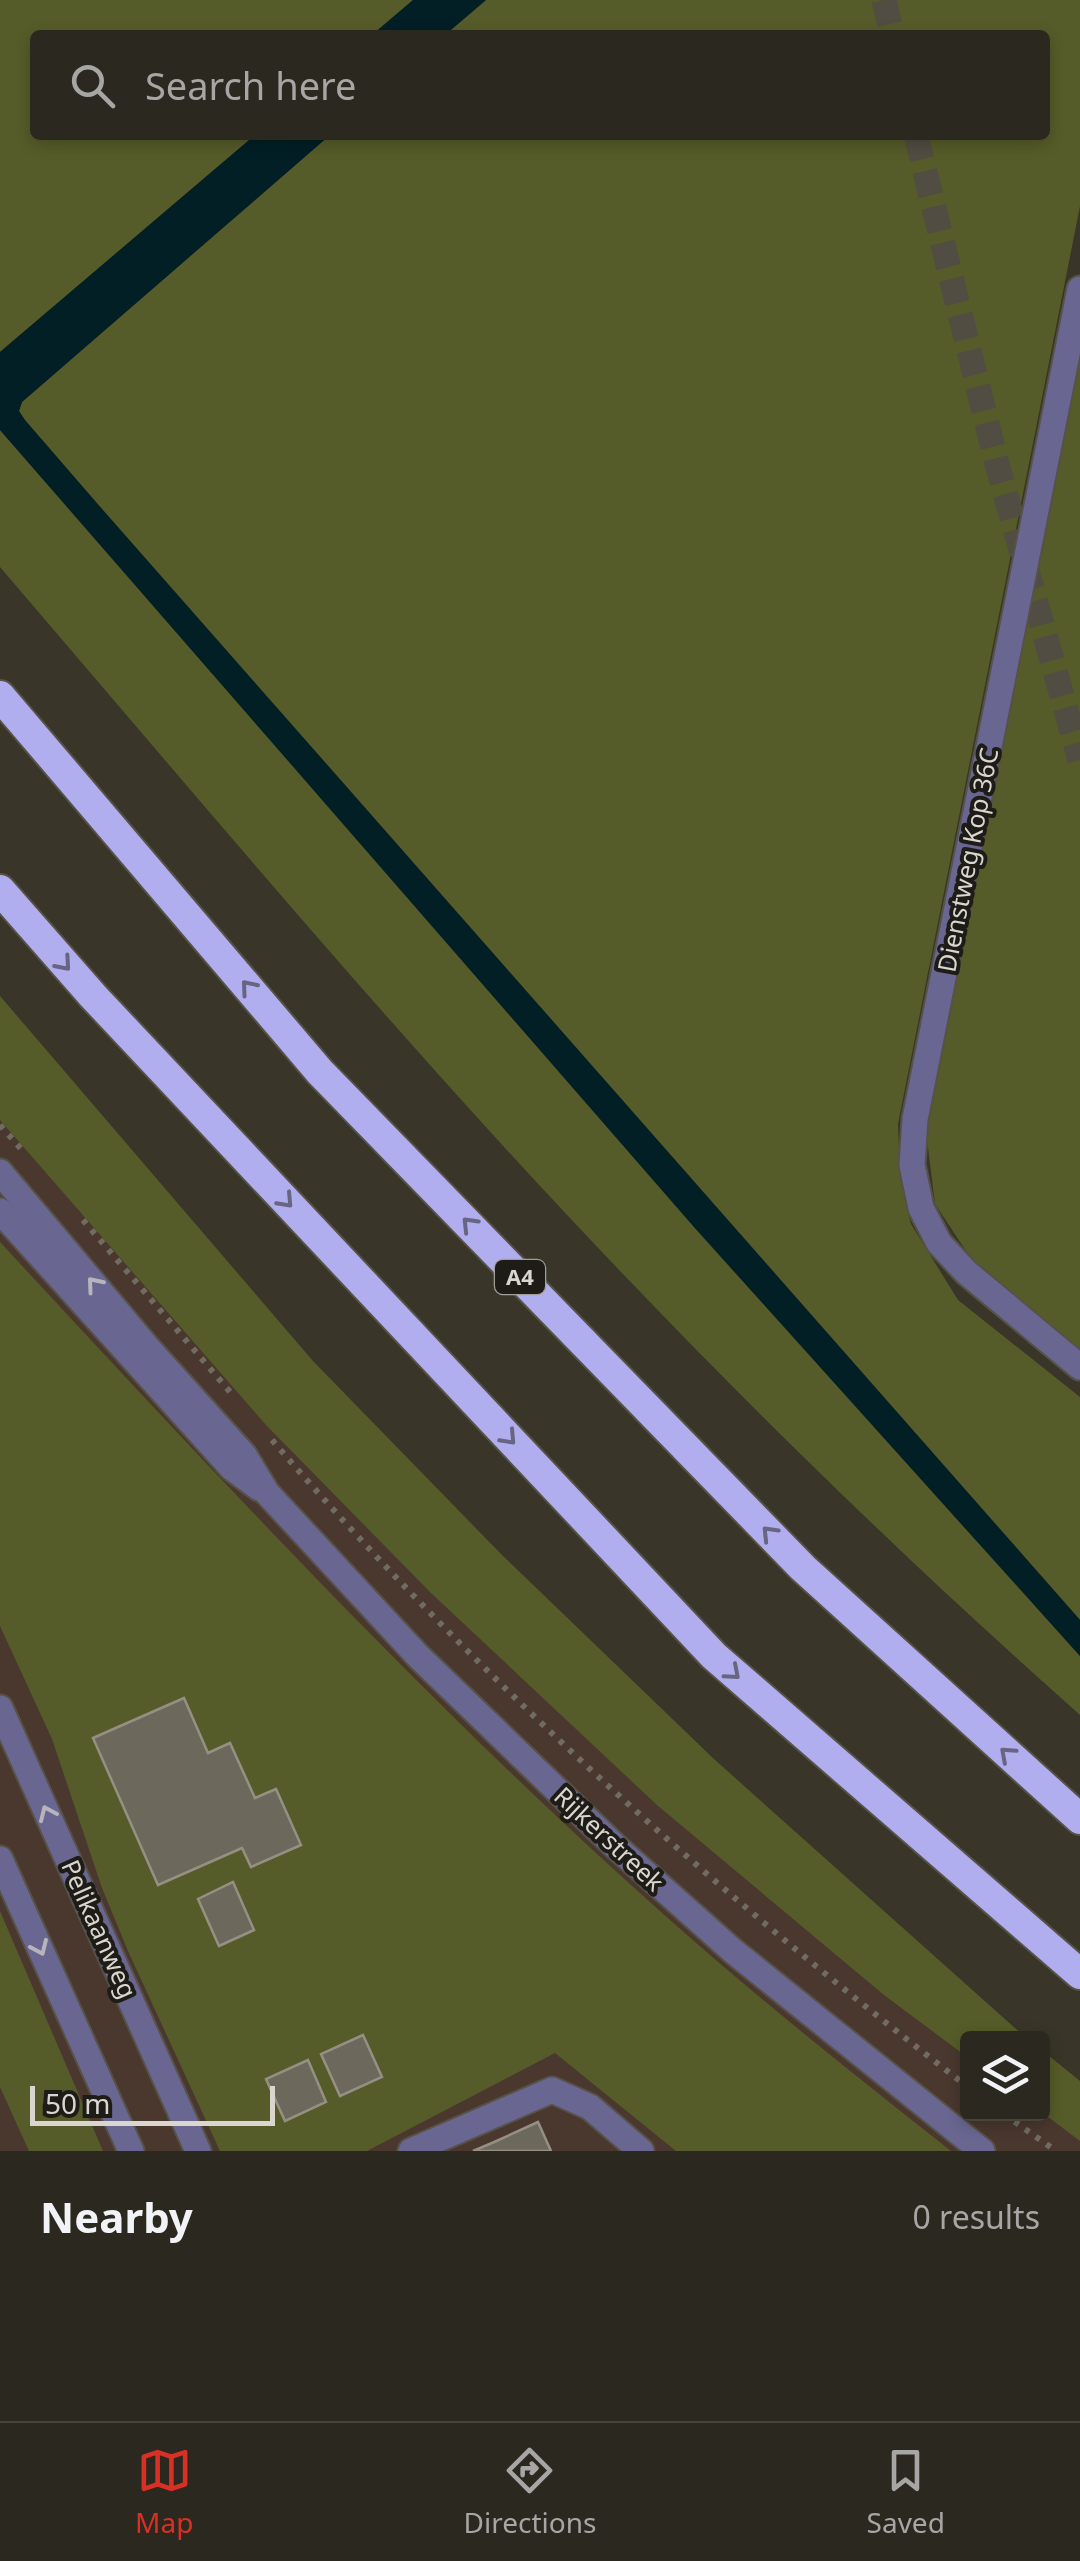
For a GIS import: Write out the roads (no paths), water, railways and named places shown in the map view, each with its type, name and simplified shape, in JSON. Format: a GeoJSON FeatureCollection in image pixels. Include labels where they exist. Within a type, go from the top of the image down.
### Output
{"type":"FeatureCollection","features":[{"type":"Feature","properties":{"kind":"highway","name":"A4"},"geometry":{"type":"LineString","coordinates":[[0,696],[320,1072],[803,1568],[1080,1819]]}},
{"type":"Feature","properties":{"kind":"highway"},"geometry":{"type":"LineString","coordinates":[[0,890],[106,1011],[714,1656],[1080,1974]]}},
{"type":"Feature","properties":{"kind":"street","name":"Dienstweg Kop 36C"},"geometry":{"type":"LineString","coordinates":[[1080,289],[915,1119],[912,1164],[920,1208],[939,1242],[966,1272],[1080,1367]]}},
{"type":"Feature","properties":{"kind":"street","name":"Rijkerstreek"},"geometry":{"type":"LineString","coordinates":[[0,1172],[146,1347],[244,1455],[267,1493],[418,1656],[614,1844],[733,1951],[982,2151]]}},
{"type":"Feature","properties":{"kind":"street","name":"Rijkerstreek"},"geometry":{"type":"LineString","coordinates":[[0,1211],[232,1468],[267,1493]]}},
{"type":"Feature","properties":{"kind":"street","name":"Pelikaanweg"},"geometry":{"type":"LineString","coordinates":[[0,1708],[11,1760],[198,2151]]}},
{"type":"Feature","properties":{"kind":"street"},"geometry":{"type":"LineString","coordinates":[[0,1859],[131,2151]]}},
{"type":"Feature","properties":{"kind":"street"},"geometry":{"type":"LineString","coordinates":[[411,2151],[552,2090],[590,2107],[641,2151]]}},
{"type":"Feature","properties":{"kind":"water"},"geometry":{"type":"Polygon","coordinates":[[[413,0],[486,0],[451,30],[378,30],[413,0]]]}},
{"type":"Feature","properties":{"kind":"water"},"geometry":{"type":"Polygon","coordinates":[[[249,140],[324,140],[22,402],[19,411],[1080,1620],[1080,1656],[694,1227],[0,430],[0,352],[249,140]]]}},
{"type":"Feature","properties":{"kind":"tunnel"},"geometry":{"type":"LineString","coordinates":[[884,0],[891,30]]}},
{"type":"Feature","properties":{"kind":"tunnel"},"geometry":{"type":"LineString","coordinates":[[917,140],[997,464],[1080,760]]}}]}
